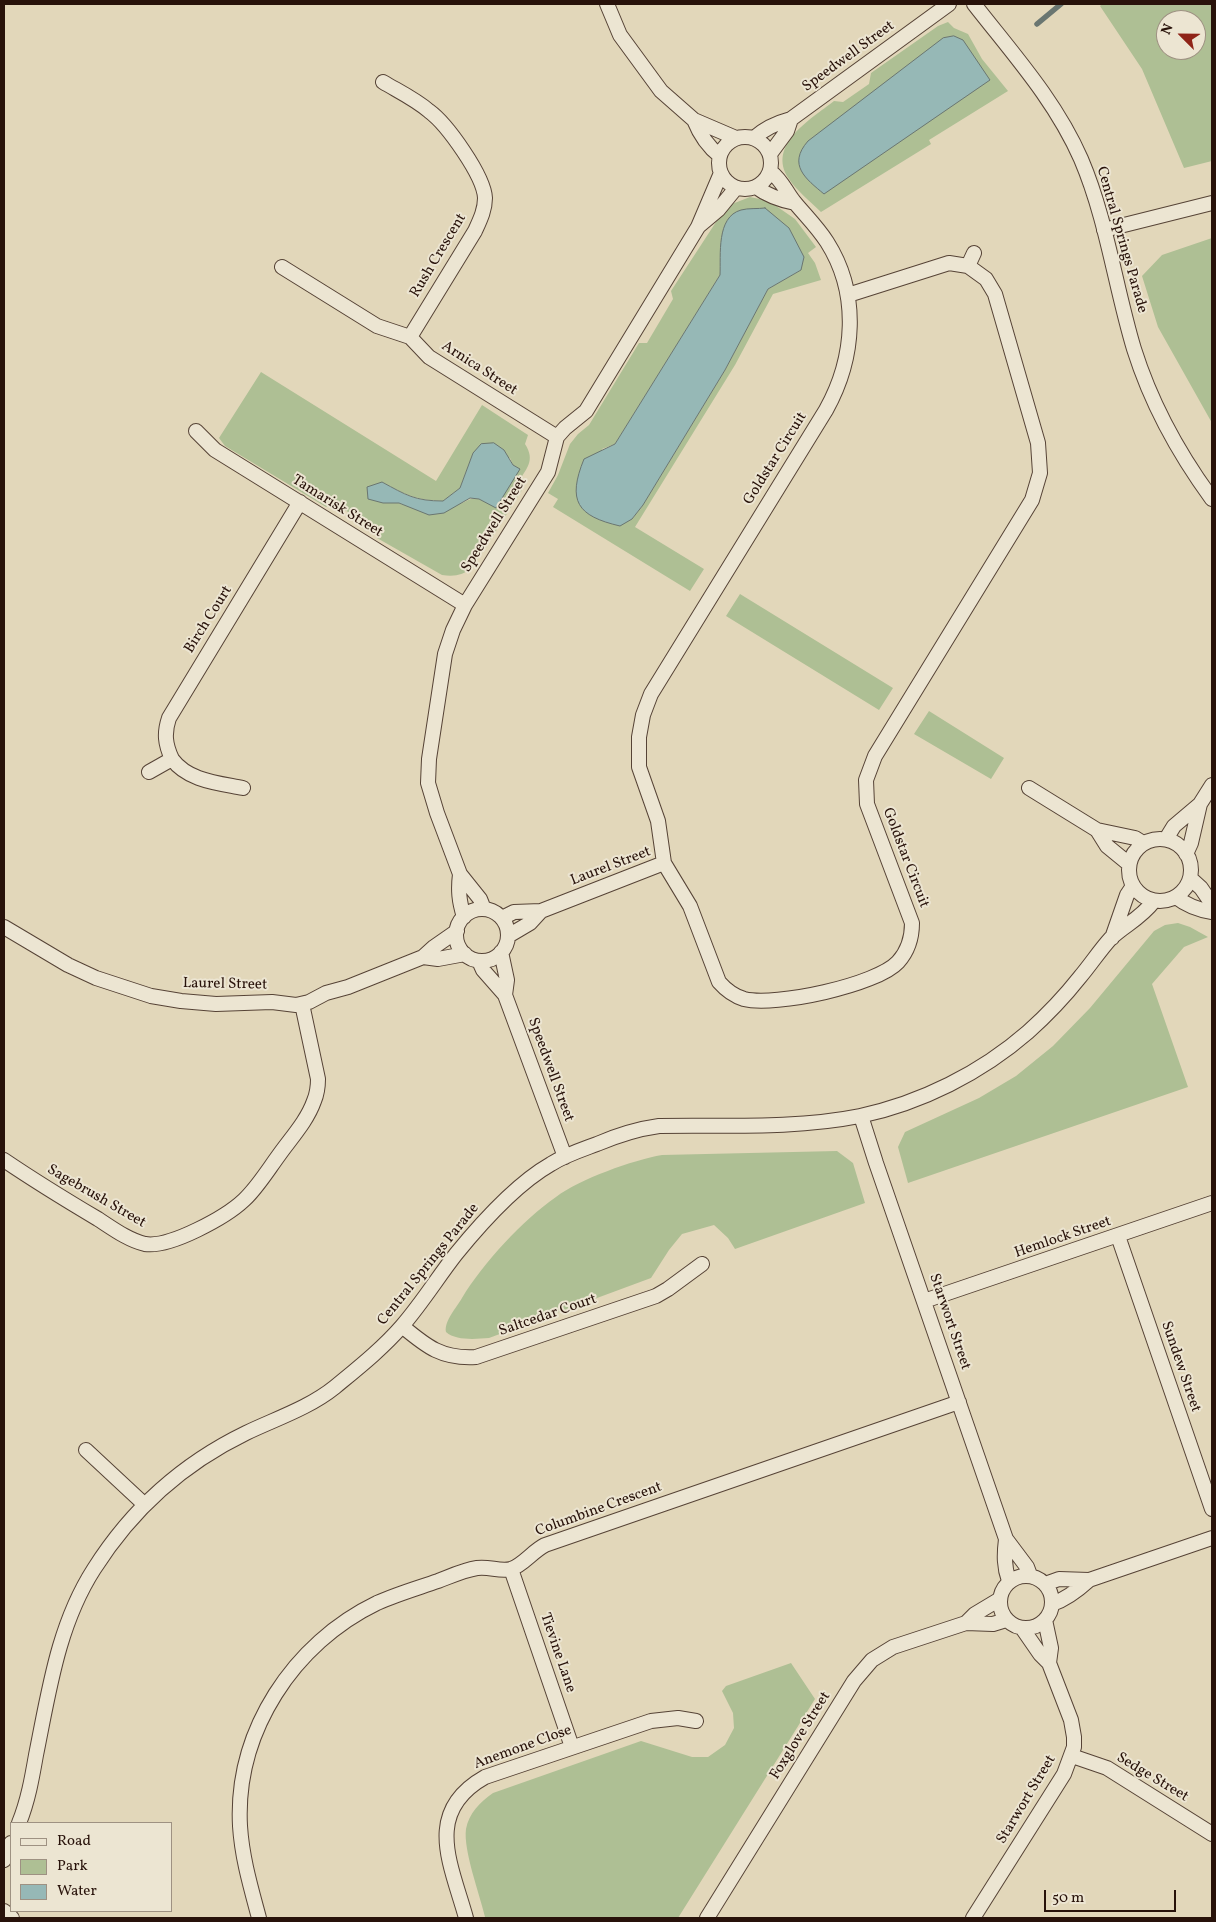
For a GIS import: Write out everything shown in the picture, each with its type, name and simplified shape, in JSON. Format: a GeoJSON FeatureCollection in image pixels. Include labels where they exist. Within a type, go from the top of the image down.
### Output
{"type":"FeatureCollection","features":[{"type":"Feature","properties":{"kind":"street"},"geometry":{"type":"LineString","coordinates":[[607,4],[620,35],[661,91],[694,120],[736,138],[754,138],[766,147],[772,162],[770,171],[762,183],[756,187],[736,188],[721,173],[720,156],[723,149],[736,138]]}},
{"type":"Feature","properties":{"kind":"street","name":"Speedwell Street"},"geometry":{"type":"LineString","coordinates":[[754,138],[764,129],[778,122],[792,119],[949,4]]}},
{"type":"Feature","properties":{"kind":"street","name":"Central Springs Parade"},"geometry":{"type":"LineString","coordinates":[[974,4],[1028,70],[1064,123],[1094,194],[1134,350],[1169,432],[1192,472],[1212,499]]}},
{"type":"Feature","properties":{"kind":"street","name":"Rush Crescent"},"geometry":{"type":"LineString","coordinates":[[383,82],[437,117],[478,175],[485,197],[482,218],[410,337]]}},
{"type":"Feature","properties":{"kind":"street","name":"Speedwell Street"},"geometry":{"type":"LineString","coordinates":[[770,154],[787,132],[792,119]]}},
{"type":"Feature","properties":{"kind":"street"},"geometry":{"type":"LineString","coordinates":[[694,120],[700,135],[709,147],[720,156]]}},
{"type":"Feature","properties":{"kind":"street","name":"Goldstar Circuit"},"geometry":{"type":"LineString","coordinates":[[770,171],[780,179],[795,203],[808,216],[828,243],[836,258],[848,295],[850,335],[845,364],[835,393],[646,704],[638,737],[638,754],[642,779],[658,821],[664,864],[690,906],[719,982],[725,989],[744,999],[762,1000],[816,994],[866,980],[892,967],[898,962],[907,947],[912,931],[912,923],[867,804],[866,780],[875,756],[1032,500],[1040,473],[1038,443],[995,294],[971,260],[949,263],[848,295]]}},
{"type":"Feature","properties":{"kind":"street","name":"Speedwell Street"},"geometry":{"type":"LineString","coordinates":[[484,909],[480,900],[460,874],[428,783],[428,771],[445,654],[453,630],[465,605],[548,472],[557,438],[565,428],[586,411],[698,227],[721,173]]}},
{"type":"Feature","properties":{"kind":"street"},"geometry":{"type":"LineString","coordinates":[[756,187],[763,193],[780,200],[795,203]]}},
{"type":"Feature","properties":{"kind":"street","name":"Speedwell Street"},"geometry":{"type":"LineString","coordinates":[[698,227],[723,205],[736,188]]}},
{"type":"Feature","properties":{"kind":"street"},"geometry":{"type":"LineString","coordinates":[[1104,230],[1212,203]]}},
{"type":"Feature","properties":{"kind":"street","name":"Arnica Street"},"geometry":{"type":"LineString","coordinates":[[282,267],[377,326],[410,337],[429,357],[557,438]]}},
{"type":"Feature","properties":{"kind":"street","name":"Tamarisk Street"},"geometry":{"type":"LineString","coordinates":[[196,431],[215,450],[465,605]]}},
{"type":"Feature","properties":{"kind":"street","name":"Birch Court"},"geometry":{"type":"LineString","coordinates":[[172,759],[165,739],[165,729],[169,718],[300,502]]}},
{"type":"Feature","properties":{"kind":"street"},"geometry":{"type":"LineString","coordinates":[[149,772],[172,759],[177,766],[194,776],[243,788]]}},
{"type":"Feature","properties":{"kind":"street"},"geometry":{"type":"LineString","coordinates":[[1166,840],[1174,826],[1200,804],[1212,785]]}},
{"type":"Feature","properties":{"kind":"street"},"geometry":{"type":"LineString","coordinates":[[1028,788],[1097,830],[1135,838],[1144,843]]}},
{"type":"Feature","properties":{"kind":"street"},"geometry":{"type":"LineString","coordinates":[[1186,854],[1192,843],[1200,804]]}},
{"type":"Feature","properties":{"kind":"street"},"geometry":{"type":"LineString","coordinates":[[1097,830],[1107,846],[1129,864]]}},
{"type":"Feature","properties":{"kind":"street"},"geometry":{"type":"LineString","coordinates":[[1158,839],[1174,842],[1186,854],[1191,870],[1190,878],[1187,885],[1176,897],[1169,900],[1154,901],[1145,898],[1133,886],[1128,871],[1129,864],[1132,856],[1144,843],[1158,839]]}},
{"type":"Feature","properties":{"kind":"street","name":"Laurel Street"},"geometry":{"type":"LineString","coordinates":[[502,918],[514,912],[541,911],[664,864]]}},
{"type":"Feature","properties":{"kind":"street","name":"Speedwell Street"},"geometry":{"type":"LineString","coordinates":[[460,874],[458,890],[464,916]]}},
{"type":"Feature","properties":{"kind":"street"},"geometry":{"type":"LineString","coordinates":[[1190,878],[1201,888],[1212,904]]}},
{"type":"Feature","properties":{"kind":"street","name":"Central Springs Parade"},"geometry":{"type":"LineString","coordinates":[[1112,938],[1127,895],[1133,886]]}},
{"type":"Feature","properties":{"kind":"street"},"geometry":{"type":"LineString","coordinates":[[1176,897],[1183,903],[1202,911],[1212,912]]}},
{"type":"Feature","properties":{"kind":"street","name":"Central Springs Parade"},"geometry":{"type":"LineString","coordinates":[[19,1822],[29,1793],[58,1652],[70,1617],[79,1595],[95,1566],[120,1531],[144,1504],[170,1480],[195,1462],[222,1445],[316,1401],[382,1347],[402,1326],[455,1256],[496,1209],[534,1175],[565,1157],[641,1128],[782,1124],[832,1120],[861,1116],[935,1091],[966,1076],[1028,1032],[1054,1007],[1112,938],[1140,917],[1154,901]]}},
{"type":"Feature","properties":{"kind":"street"},"geometry":{"type":"LineString","coordinates":[[484,909],[491,910],[502,918],[508,936],[506,945],[495,958],[479,961],[465,954],[460,948],[456,931],[464,916],[470,912],[484,909]]}},
{"type":"Feature","properties":{"kind":"street","name":"Laurel Street"},"geometry":{"type":"LineString","coordinates":[[508,936],[530,923],[541,911]]}},
{"type":"Feature","properties":{"kind":"street","name":"Laurel Street"},"geometry":{"type":"LineString","coordinates":[[4,927],[75,968],[126,989],[151,996],[181,1001],[216,1004],[272,1002],[302,1004],[326,993],[348,987],[423,957],[456,931]]}},
{"type":"Feature","properties":{"kind":"street","name":"Speedwell Street"},"geometry":{"type":"LineString","coordinates":[[501,952],[507,980],[505,995]]}},
{"type":"Feature","properties":{"kind":"street","name":"Laurel Street"},"geometry":{"type":"LineString","coordinates":[[423,957],[438,959],[465,954]]}},
{"type":"Feature","properties":{"kind":"street","name":"Speedwell Street"},"geometry":{"type":"LineString","coordinates":[[479,961],[483,970],[505,995],[565,1157]]}},
{"type":"Feature","properties":{"kind":"street","name":"Sagebrush Street"},"geometry":{"type":"LineString","coordinates":[[4,1160],[136,1241],[146,1244],[166,1243],[202,1226],[232,1210],[249,1195],[303,1121],[314,1102],[318,1079],[302,1004]]}},
{"type":"Feature","properties":{"kind":"street","name":"Starwort Street"},"geometry":{"type":"LineString","coordinates":[[861,1116],[1006,1539],[1027,1567],[1030,1576]]}},
{"type":"Feature","properties":{"kind":"street","name":"Hemlock Street"},"geometry":{"type":"LineString","coordinates":[[924,1302],[1212,1204]]}},
{"type":"Feature","properties":{"kind":"street","name":"Sundew Street"},"geometry":{"type":"LineString","coordinates":[[1118,1236],[1212,1509]]}},
{"type":"Feature","properties":{"kind":"street","name":"Saltcedar Court"},"geometry":{"type":"LineString","coordinates":[[402,1326],[424,1344],[442,1354],[463,1358],[476,1357],[656,1296],[702,1264]]}},
{"type":"Feature","properties":{"kind":"street","name":"Columbine Crescent"},"geometry":{"type":"LineString","coordinates":[[512,1569],[545,1545],[959,1402]]}},
{"type":"Feature","properties":{"kind":"street"},"geometry":{"type":"LineString","coordinates":[[86,1450],[144,1504]]}},
{"type":"Feature","properties":{"kind":"street"},"geometry":{"type":"LineString","coordinates":[[1045,1584],[1059,1580],[1089,1580],[1212,1538]]}},
{"type":"Feature","properties":{"kind":"street","name":"Starwort Street"},"geometry":{"type":"LineString","coordinates":[[1006,1539],[1004,1556],[1005,1570],[1009,1581]]}},
{"type":"Feature","properties":{"kind":"street"},"geometry":{"type":"LineString","coordinates":[[259,1918],[246,1871],[242,1848],[240,1816],[244,1776],[249,1753],[260,1723],[293,1668],[314,1645],[334,1629],[378,1603],[468,1570],[486,1567],[496,1570],[512,1569]]}},
{"type":"Feature","properties":{"kind":"street","name":"Tievine Lane"},"geometry":{"type":"LineString","coordinates":[[512,1569],[572,1747]]}},
{"type":"Feature","properties":{"kind":"street"},"geometry":{"type":"LineString","coordinates":[[1022,1576],[1030,1576],[1038,1578],[1045,1584],[1050,1590],[1052,1604],[1045,1620],[1030,1628],[1022,1628],[1006,1620],[1002,1613],[1000,1599],[1009,1581],[1022,1576]]}},
{"type":"Feature","properties":{"kind":"street"},"geometry":{"type":"LineString","coordinates":[[1052,1604],[1062,1601],[1089,1580]]}},
{"type":"Feature","properties":{"kind":"street","name":"Foxglove Street"},"geometry":{"type":"LineString","coordinates":[[966,1623],[975,1614],[1000,1599]]}},
{"type":"Feature","properties":{"kind":"street","name":"Foxglove Street"},"geometry":{"type":"LineString","coordinates":[[706,1918],[862,1670],[872,1660],[893,1647],[966,1623],[993,1624],[1006,1620]]}},
{"type":"Feature","properties":{"kind":"street","name":"Starwort Street"},"geometry":{"type":"LineString","coordinates":[[1045,1620],[1051,1648],[1049,1663]]}},
{"type":"Feature","properties":{"kind":"street","name":"Starwort Street"},"geometry":{"type":"LineString","coordinates":[[973,1918],[1064,1774],[1072,1756],[1073,1729],[1049,1663],[1040,1654],[1022,1628]]}},
{"type":"Feature","properties":{"kind":"street","name":"Anemone Close"},"geometry":{"type":"LineString","coordinates":[[466,1918],[445,1838],[449,1815],[458,1798],[470,1786],[485,1777],[651,1721],[678,1718],[696,1721]]}},
{"type":"Feature","properties":{"kind":"street","name":"Sedge Street"},"geometry":{"type":"LineString","coordinates":[[1072,1756],[1107,1768],[1212,1834]]}},
{"type":"Feature","properties":{"kind":"street"},"geometry":{"type":"LineString","coordinates":[[4,1860],[10,1845]]}},
{"type":"Feature","properties":{"kind":"street"},"geometry":{"type":"LineString","coordinates":[[4,1911],[12,1918]]}},
{"type":"Feature","properties":{"kind":"green space"},"geometry":{"type":"Polygon","coordinates":[[[1102,4],[1212,4],[1212,161],[1184,168],[1142,69],[1100,6],[1102,4]]]}},
{"type":"Feature","properties":{"kind":"green space"},"geometry":{"type":"Polygon","coordinates":[[[948,22],[954,28],[968,34],[982,59],[1008,91],[929,140],[931,144],[821,212],[789,179],[783,167],[783,155],[787,144],[794,134],[814,116],[834,101],[843,102],[869,84],[871,73],[938,26],[948,22]]]}},
{"type":"Feature","properties":{"kind":"green space"},"geometry":{"type":"Polygon","coordinates":[[[750,197],[769,201],[795,219],[816,247],[808,253],[815,263],[821,280],[773,294],[735,365],[635,527],[704,569],[690,591],[553,507],[558,499],[548,493],[558,475],[570,444],[589,425],[639,343],[647,343],[673,299],[671,291],[716,222],[732,204],[750,197]],[[721,246],[720,275],[615,444],[602,449],[632,519],[643,505],[725,370],[768,289],[801,270],[721,246]]]}},
{"type":"Feature","properties":{"kind":"green space"},"geometry":{"type":"Polygon","coordinates":[[[1212,238],[1212,423],[1158,327],[1142,276],[1162,255],[1212,238]]]}},
{"type":"Feature","properties":{"kind":"green space"},"geometry":{"type":"Polygon","coordinates":[[[261,372],[436,481],[482,405],[528,435],[525,444],[530,460],[517,484],[522,490],[473,567],[459,575],[447,576],[442,575],[377,538],[375,528],[333,503],[326,507],[225,446],[219,438],[261,372]],[[473,453],[460,488],[443,501],[411,496],[382,482],[397,501],[403,505],[427,507],[452,506],[474,498],[486,502],[513,465],[510,458],[473,453]]]}},
{"type":"Feature","properties":{"kind":"green space"},"geometry":{"type":"Polygon","coordinates":[[[740,594],[893,688],[879,710],[726,616],[740,594]]]}},
{"type":"Feature","properties":{"kind":"green space"},"geometry":{"type":"Polygon","coordinates":[[[929,711],[1004,758],[991,779],[914,734],[929,711]]]}},
{"type":"Feature","properties":{"kind":"green space"},"geometry":{"type":"Polygon","coordinates":[[[1178,923],[1208,937],[1184,947],[1152,984],[1188,1087],[908,1183],[898,1147],[905,1132],[979,1098],[1016,1076],[1053,1046],[1090,1008],[1154,931],[1165,925],[1178,923]]]}},
{"type":"Feature","properties":{"kind":"green space"},"geometry":{"type":"Polygon","coordinates":[[[837,1151],[853,1163],[865,1203],[735,1249],[728,1238],[714,1225],[682,1234],[651,1278],[489,1338],[461,1338],[446,1332],[449,1319],[471,1285],[504,1243],[556,1197],[592,1177],[662,1155],[837,1151]]]}},
{"type":"Feature","properties":{"kind":"green space"},"geometry":{"type":"Polygon","coordinates":[[[791,1663],[815,1699],[678,1918],[485,1917],[469,1860],[466,1838],[467,1823],[476,1808],[484,1800],[493,1793],[641,1741],[692,1757],[708,1757],[725,1745],[734,1728],[733,1713],[722,1691],[726,1686],[791,1663]]]}},
{"type":"Feature","properties":{"kind":"water"},"geometry":{"type":"Polygon","coordinates":[[[954,36],[963,40],[990,80],[824,194],[805,177],[801,171],[799,157],[808,141],[943,38],[954,36]]]}},
{"type":"Feature","properties":{"kind":"water"},"geometry":{"type":"Polygon","coordinates":[[[765,208],[789,228],[804,257],[801,270],[768,289],[725,370],[643,505],[632,519],[620,526],[594,517],[585,511],[577,496],[576,486],[584,459],[615,444],[720,275],[721,238],[727,220],[741,210],[765,208]]]}},
{"type":"Feature","properties":{"kind":"water"},"geometry":{"type":"Polygon","coordinates":[[[494,443],[504,450],[513,465],[520,469],[496,508],[479,499],[470,498],[444,513],[429,515],[399,503],[383,503],[368,499],[367,487],[382,482],[411,496],[425,500],[443,501],[460,488],[473,453],[481,444],[494,443]]]}},
{"type":"Feature","properties":{"kind":"waterway"},"geometry":{"type":"LineString","coordinates":[[1037,24],[1061,4]]}}]}
